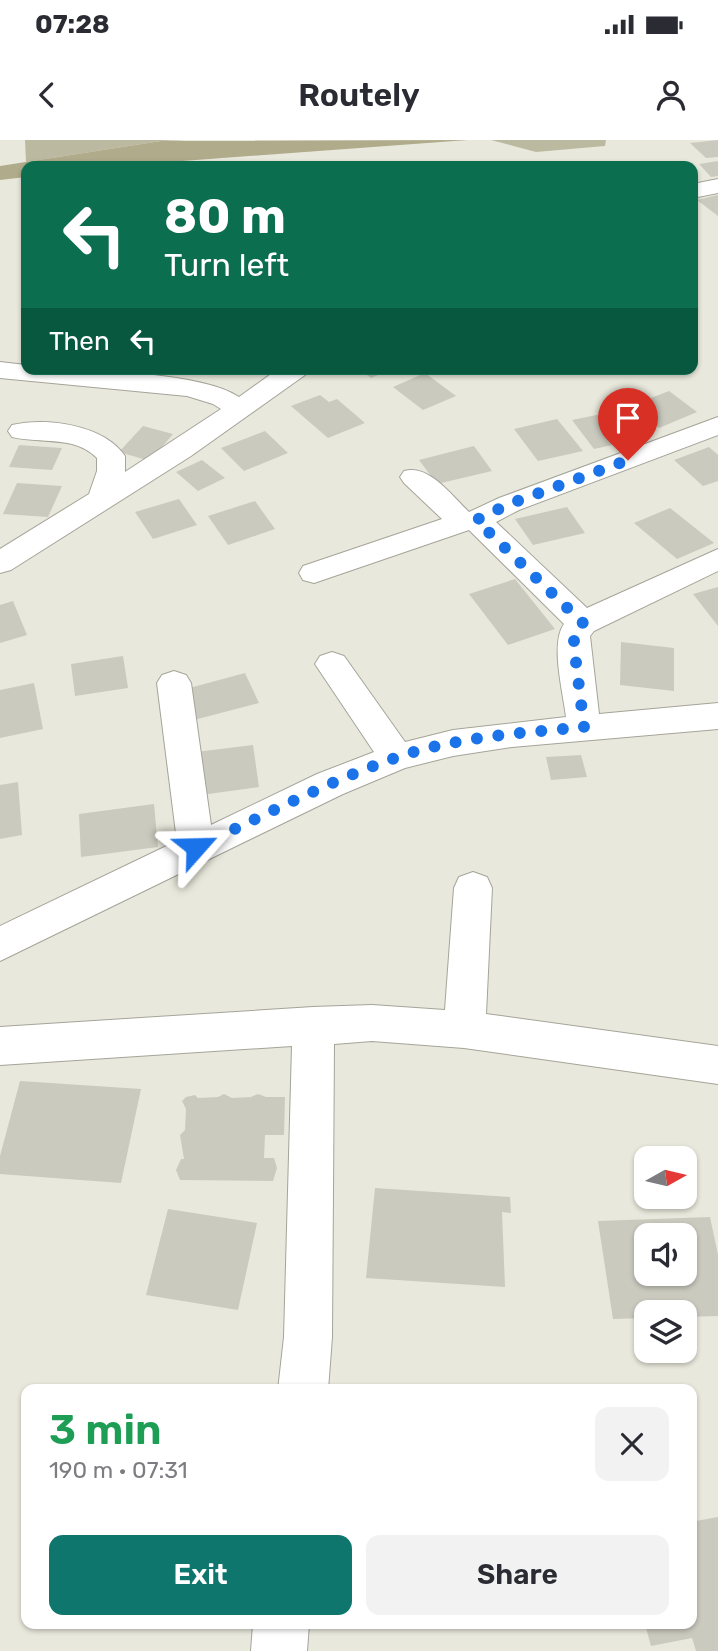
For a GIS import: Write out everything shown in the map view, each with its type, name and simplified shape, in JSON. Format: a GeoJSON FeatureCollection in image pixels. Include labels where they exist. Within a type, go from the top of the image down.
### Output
{"type":"FeatureCollection","features":[{"type":"Feature","properties":{"kind":"street"},"geometry":{"type":"LineString","coordinates":[[698,190],[718,186]]}},
{"type":"Feature","properties":{"kind":"street"},"geometry":{"type":"LineString","coordinates":[[0,370],[21,372]]}},
{"type":"Feature","properties":{"kind":"street"},"geometry":{"type":"LineString","coordinates":[[53,375],[190,388],[223,398],[239,409]]}},
{"type":"Feature","properties":{"kind":"street"},"geometry":{"type":"LineString","coordinates":[[0,564],[181,450],[287,375]]}},
{"type":"Feature","properties":{"kind":"street"},"geometry":{"type":"LineString","coordinates":[[314,573],[470,521],[718,425]]}},
{"type":"Feature","properties":{"kind":"street"},"geometry":{"type":"LineString","coordinates":[[22,431],[61,433],[89,439],[102,445],[111,456],[111,471],[102,500]]}},
{"type":"Feature","properties":{"kind":"street"},"geometry":{"type":"LineString","coordinates":[[414,477],[470,521],[583,623]]}},
{"type":"Feature","properties":{"kind":"street"},"geometry":{"type":"LineString","coordinates":[[584,727],[574,634],[583,623],[718,559]]}},
{"type":"Feature","properties":{"kind":"street"},"geometry":{"type":"LineString","coordinates":[[332,664],[397,757]]}},
{"type":"Feature","properties":{"kind":"street"},"geometry":{"type":"LineString","coordinates":[[174,683],[196,847]]}},
{"type":"Feature","properties":{"kind":"street"},"geometry":{"type":"LineString","coordinates":[[0,944],[109,893],[196,847],[330,784],[397,757],[488,737],[718,716]]}},
{"type":"Feature","properties":{"kind":"street"},"geometry":{"type":"LineString","coordinates":[[464,1030],[473,888]]}},
{"type":"Feature","properties":{"kind":"street"},"geometry":{"type":"LineString","coordinates":[[0,922],[50,919]]}},
{"type":"Feature","properties":{"kind":"street"},"geometry":{"type":"LineString","coordinates":[[0,1046],[372,1023],[464,1030],[718,1065]]}},
{"type":"Feature","properties":{"kind":"street"},"geometry":{"type":"LineString","coordinates":[[304,1384],[308,1337],[313,1025]]}},
{"type":"Feature","properties":{"kind":"street"},"geometry":{"type":"LineString","coordinates":[[279,1651],[281,1629]]}},
{"type":"Feature","properties":{"kind":"shaded area"},"geometry":{"type":"Polygon","coordinates":[[[25,140],[186,140],[161,141],[26,161],[25,140]]]}},
{"type":"Feature","properties":{"kind":"shaded area"},"geometry":{"type":"Polygon","coordinates":[[[468,140],[183,161],[32,161],[161,141],[468,140]]]}},
{"type":"Feature","properties":{"kind":"shaded area"},"geometry":{"type":"Polygon","coordinates":[[[491,140],[606,140],[605,146],[536,152],[491,140]]]}},
{"type":"Feature","properties":{"kind":"shaded area"},"geometry":{"type":"Polygon","coordinates":[[[21,163],[21,178],[0,180],[0,166],[21,163]]]}},
{"type":"Feature","properties":{"kind":"building"},"geometry":{"type":"Polygon","coordinates":[[[718,140],[718,157],[706,158],[690,143],[718,140]]]}},
{"type":"Feature","properties":{"kind":"building"},"geometry":{"type":"Polygon","coordinates":[[[718,161],[718,176],[711,177],[699,164],[718,161]]]}},
{"type":"Feature","properties":{"kind":"building"},"geometry":{"type":"Polygon","coordinates":[[[718,195],[718,216],[698,201],[718,195]]]}},
{"type":"Feature","properties":{"kind":"building"},"geometry":{"type":"Polygon","coordinates":[[[420,375],[428,375],[456,396],[423,410],[393,387],[420,375]]]}},
{"type":"Feature","properties":{"kind":"building"},"geometry":{"type":"Polygon","coordinates":[[[669,391],[697,412],[659,428],[630,406],[669,391]]]}},
{"type":"Feature","properties":{"kind":"building"},"geometry":{"type":"Polygon","coordinates":[[[320,395],[329,402],[337,399],[365,423],[328,438],[291,406],[320,395]]]}},
{"type":"Feature","properties":{"kind":"building"},"geometry":{"type":"Polygon","coordinates":[[[621,410],[644,438],[594,449],[572,420],[621,410]]]}},
{"type":"Feature","properties":{"kind":"building"},"geometry":{"type":"Polygon","coordinates":[[[557,419],[583,451],[538,461],[514,429],[557,419]]]}},
{"type":"Feature","properties":{"kind":"building"},"geometry":{"type":"Polygon","coordinates":[[[143,426],[173,434],[150,461],[119,452],[143,426]]]}},
{"type":"Feature","properties":{"kind":"building"},"geometry":{"type":"Polygon","coordinates":[[[265,431],[288,453],[244,471],[221,448],[265,431]]]}},
{"type":"Feature","properties":{"kind":"building"},"geometry":{"type":"Polygon","coordinates":[[[19,445],[62,448],[52,470],[9,467],[19,445]]]}},
{"type":"Feature","properties":{"kind":"building"},"geometry":{"type":"Polygon","coordinates":[[[474,446],[492,471],[437,484],[419,460],[474,446]]]}},
{"type":"Feature","properties":{"kind":"building"},"geometry":{"type":"Polygon","coordinates":[[[709,447],[718,455],[718,481],[703,486],[674,460],[709,447]]]}},
{"type":"Feature","properties":{"kind":"building"},"geometry":{"type":"Polygon","coordinates":[[[202,460],[225,478],[198,491],[176,472],[202,460]]]}},
{"type":"Feature","properties":{"kind":"building"},"geometry":{"type":"Polygon","coordinates":[[[17,483],[62,486],[48,517],[3,514],[17,483]]]}},
{"type":"Feature","properties":{"kind":"building"},"geometry":{"type":"Polygon","coordinates":[[[179,499],[197,525],[153,539],[135,512],[179,499]]]}},
{"type":"Feature","properties":{"kind":"building"},"geometry":{"type":"Polygon","coordinates":[[[255,501],[275,529],[228,545],[208,516],[255,501]]]}},
{"type":"Feature","properties":{"kind":"building"},"geometry":{"type":"Polygon","coordinates":[[[567,507],[585,533],[533,545],[515,519],[567,507]]]}},
{"type":"Feature","properties":{"kind":"building"},"geometry":{"type":"Polygon","coordinates":[[[670,508],[714,543],[677,559],[634,523],[670,508]]]}},
{"type":"Feature","properties":{"kind":"building"},"geometry":{"type":"Polygon","coordinates":[[[515,579],[555,629],[508,645],[469,594],[515,579]]]}},
{"type":"Feature","properties":{"kind":"building"},"geometry":{"type":"Polygon","coordinates":[[[718,587],[718,626],[693,594],[718,587]]]}},
{"type":"Feature","properties":{"kind":"building"},"geometry":{"type":"Polygon","coordinates":[[[13,601],[27,635],[0,643],[0,605],[13,601]]]}},
{"type":"Feature","properties":{"kind":"building"},"geometry":{"type":"Polygon","coordinates":[[[621,642],[674,648],[674,691],[620,685],[621,642]]]}},
{"type":"Feature","properties":{"kind":"building"},"geometry":{"type":"Polygon","coordinates":[[[123,656],[128,688],[75,696],[71,664],[123,656]]]}},
{"type":"Feature","properties":{"kind":"building"},"geometry":{"type":"Polygon","coordinates":[[[245,673],[259,703],[194,720],[182,690],[245,673]]]}},
{"type":"Feature","properties":{"kind":"building"},"geometry":{"type":"Polygon","coordinates":[[[34,683],[43,729],[0,738],[0,690],[34,683]]]}},
{"type":"Feature","properties":{"kind":"building"},"geometry":{"type":"Polygon","coordinates":[[[253,745],[259,787],[201,795],[196,752],[253,745]]]}},
{"type":"Feature","properties":{"kind":"building"},"geometry":{"type":"Polygon","coordinates":[[[581,755],[587,777],[551,780],[546,757],[581,755]]]}},
{"type":"Feature","properties":{"kind":"building"},"geometry":{"type":"Polygon","coordinates":[[[18,782],[22,835],[0,839],[0,785],[18,782]]]}},
{"type":"Feature","properties":{"kind":"building"},"geometry":{"type":"Polygon","coordinates":[[[154,804],[158,847],[81,857],[79,814],[154,804]]]}},
{"type":"Feature","properties":{"kind":"building"},"geometry":{"type":"Polygon","coordinates":[[[20,1081],[141,1089],[121,1183],[0,1174],[0,1156],[20,1081]]]}},
{"type":"Feature","properties":{"kind":"building"},"geometry":{"type":"Polygon","coordinates":[[[224,1094],[232,1098],[258,1094],[285,1097],[284,1135],[265,1135],[264,1158],[274,1158],[277,1168],[273,1181],[180,1180],[176,1170],[181,1159],[184,1159],[180,1135],[185,1130],[186,1109],[182,1101],[195,1095],[198,1098],[224,1094]]]}},
{"type":"Feature","properties":{"kind":"building"},"geometry":{"type":"Polygon","coordinates":[[[375,1188],[510,1197],[511,1213],[502,1212],[505,1287],[366,1278],[375,1188]]]}},
{"type":"Feature","properties":{"kind":"building"},"geometry":{"type":"Polygon","coordinates":[[[168,1209],[257,1223],[238,1310],[146,1295],[168,1209]]]}},
{"type":"Feature","properties":{"kind":"building"},"geometry":{"type":"Polygon","coordinates":[[[710,1217],[718,1255],[718,1316],[697,1317],[697,1300],[634,1300],[634,1318],[613,1319],[598,1221],[710,1217]]]}},
{"type":"Feature","properties":{"kind":"building"},"geometry":{"type":"Polygon","coordinates":[[[718,1517],[718,1651],[696,1651],[692,1638],[651,1646],[646,1629],[697,1629],[697,1521],[718,1517]]]}},
{"type":"Feature","properties":{"kind":"route"},"geometry":{"type":"LineString","coordinates":[[196,847],[330,784],[397,757],[453,743],[584,727],[574,646],[574,634],[583,623],[476,520],[509,504],[628,460]]}}]}
